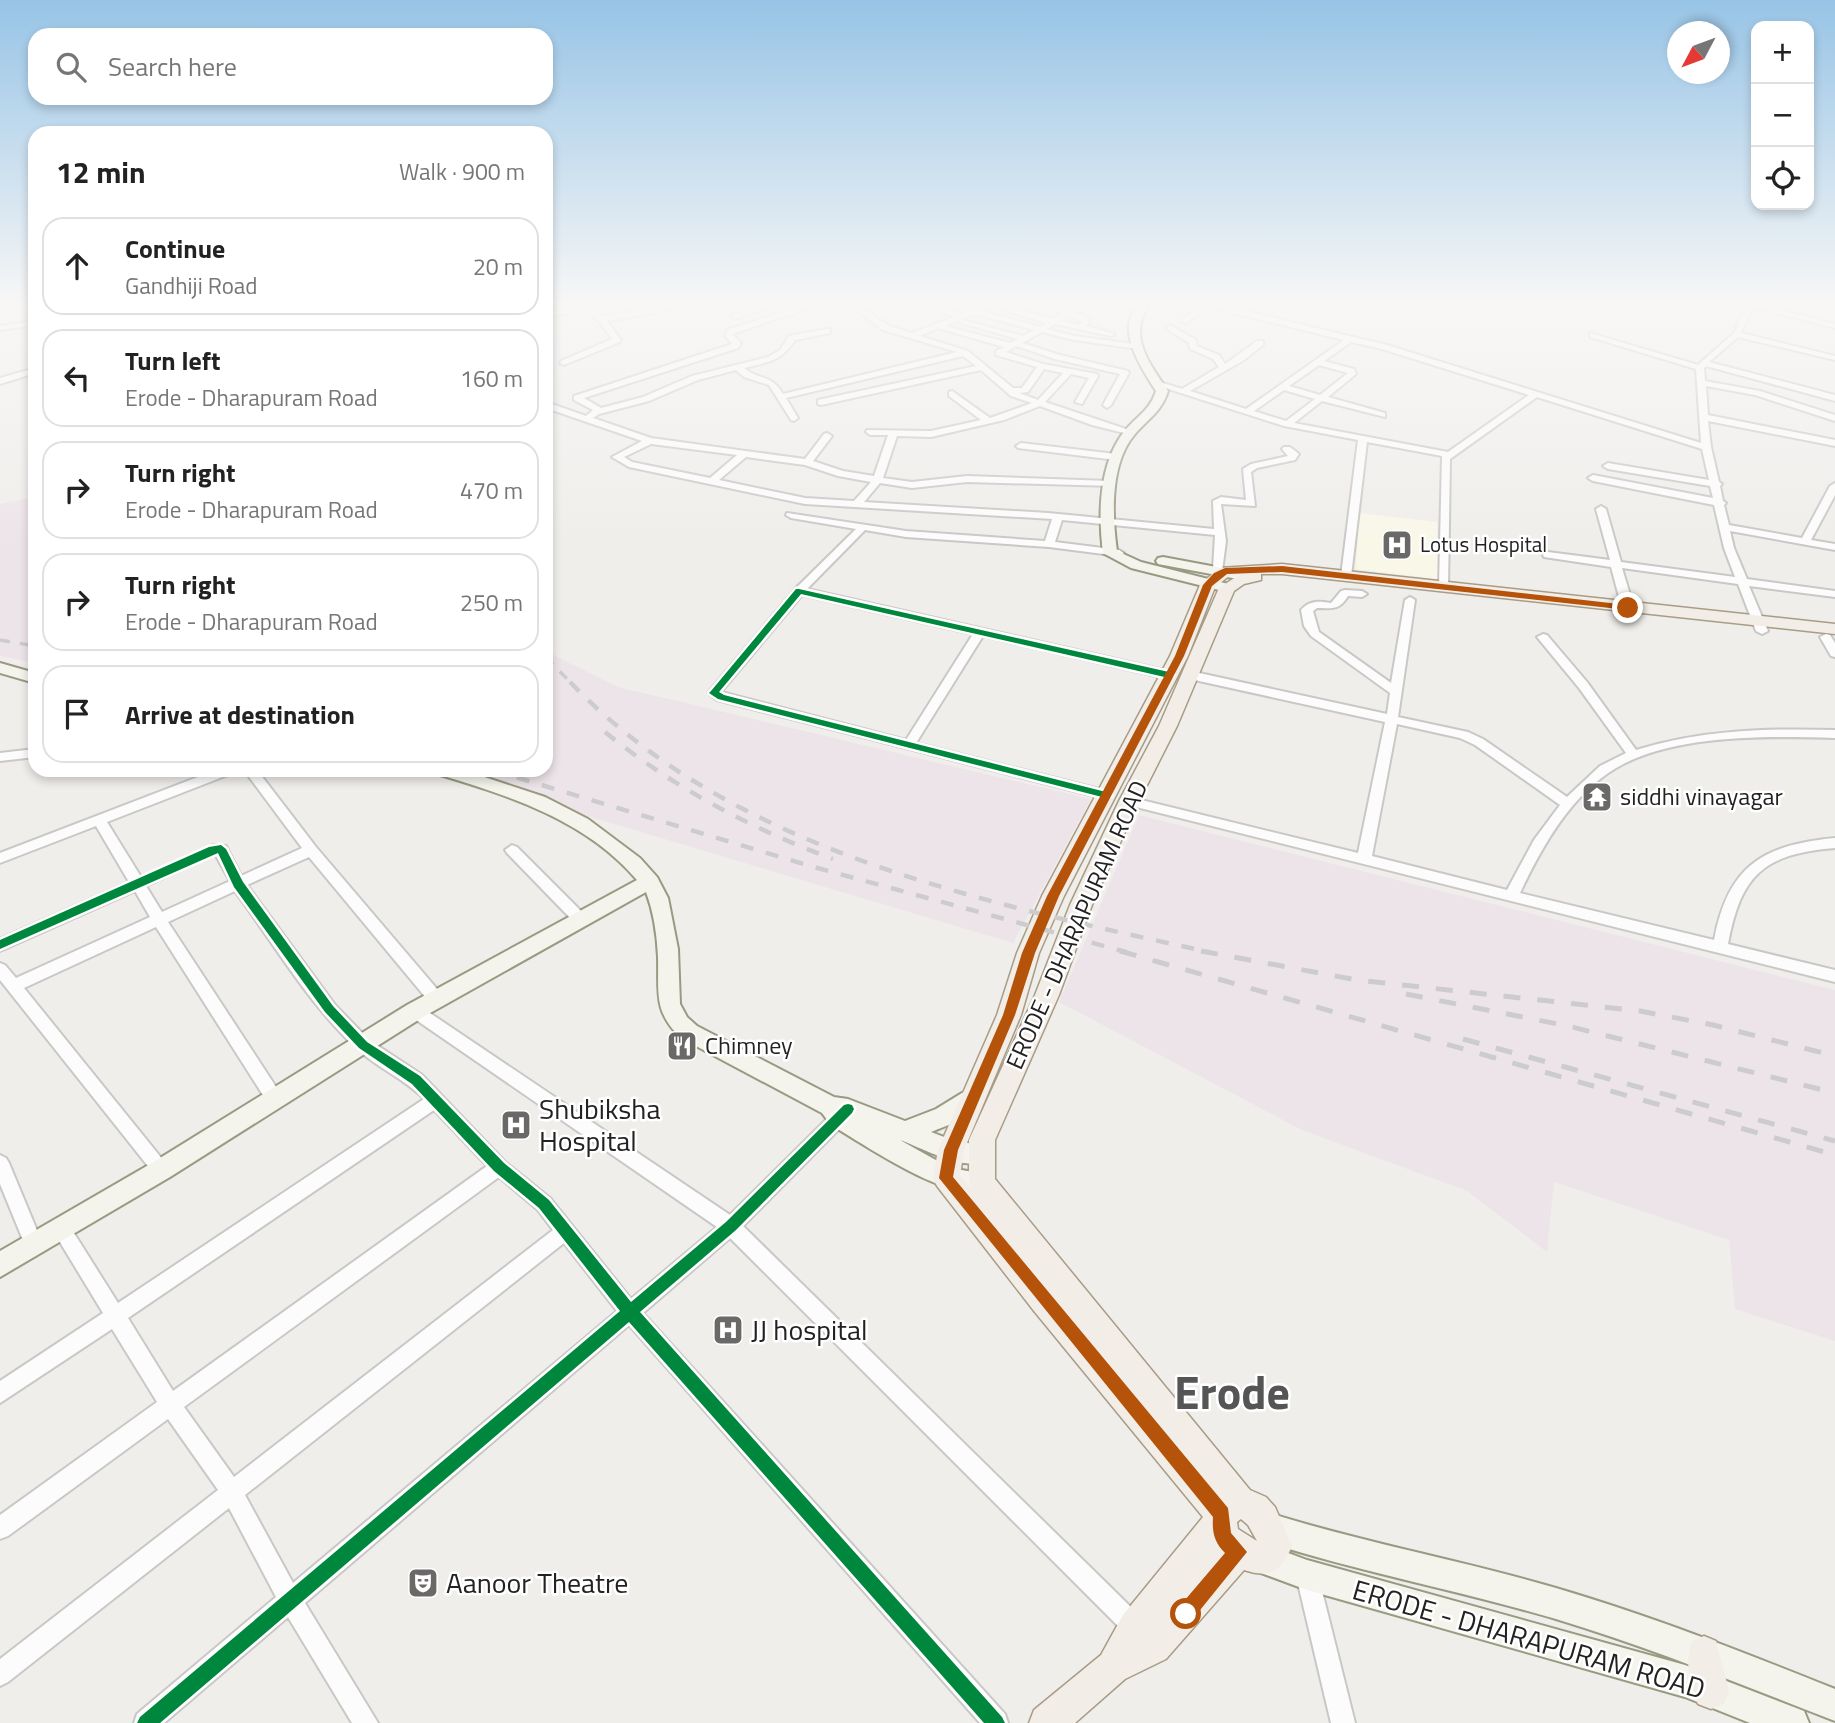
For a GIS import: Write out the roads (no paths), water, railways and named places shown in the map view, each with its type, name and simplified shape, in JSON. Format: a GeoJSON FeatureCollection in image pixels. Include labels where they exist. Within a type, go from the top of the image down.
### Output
{"type":"FeatureCollection","features":[{"type":"Feature","properties":{"kind":"main road"},"geometry":{"type":"LineString","coordinates":[[1219,578],[1282,569],[1628,608],[1833,639]]}},
{"type":"Feature","properties":{"kind":"main road"},"geometry":{"type":"LineString","coordinates":[[1219,578],[1239,580],[1284,577],[1760,627]]}},
{"type":"Feature","properties":{"kind":"main road","name":"ERODE - DHARAPURAM ROAD"},"geometry":{"type":"LineString","coordinates":[[1219,578],[1180,675],[1168,726],[1053,896],[1028,953],[1009,1015],[970,1100],[951,1150],[946,1178],[1228,1513]]}},
{"type":"Feature","properties":{"kind":"main road","name":"ERODE - DHARAPURAM ROAD"},"geometry":{"type":"LineString","coordinates":[[1117,798],[1047,995],[982,1140],[982,1183],[1228,1513],[1224,1540],[1257,1547],[1256,1508],[1228,1513]]}},
{"type":"Feature","properties":{"kind":"main road"},"geometry":{"type":"LineString","coordinates":[[1113,1667],[1135,1627],[1228,1513]]}},
{"type":"Feature","properties":{"kind":"main road"},"geometry":{"type":"LineString","coordinates":[[1047,1723],[1113,1667],[1154,1647],[1257,1547]]}},
{"type":"Feature","properties":{"kind":"main road"},"geometry":{"type":"LineString","coordinates":[[1704,1653],[1711,1691]]}},
{"type":"Feature","properties":{"kind":"street"},"geometry":{"type":"LineString","coordinates":[[600,411],[577,398],[624,382]]}},
{"type":"Feature","properties":{"kind":"street"},"geometry":{"type":"LineString","coordinates":[[586,420],[600,411],[627,406],[684,382]]}},
{"type":"Feature","properties":{"kind":"street"},"geometry":{"type":"LineString","coordinates":[[770,382],[794,418]]}},
{"type":"Feature","properties":{"kind":"street"},"geometry":{"type":"LineString","coordinates":[[781,397],[843,382]]}},
{"type":"Feature","properties":{"kind":"street"},"geometry":{"type":"LineString","coordinates":[[821,402],[905,382]]}},
{"type":"Feature","properties":{"kind":"street"},"geometry":{"type":"LineString","coordinates":[[1001,382],[1011,391],[1040,403],[1129,433]]}},
{"type":"Feature","properties":{"kind":"street"},"geometry":{"type":"LineString","coordinates":[[1011,391],[1025,390],[1030,382]]}},
{"type":"Feature","properties":{"kind":"street"},"geometry":{"type":"LineString","coordinates":[[870,432],[941,433],[988,421],[1040,403],[1059,382]]}},
{"type":"Feature","properties":{"kind":"street"},"geometry":{"type":"LineString","coordinates":[[1079,402],[1090,382]]}},
{"type":"Feature","properties":{"kind":"street"},"geometry":{"type":"LineString","coordinates":[[1107,405],[1120,382]]}},
{"type":"Feature","properties":{"kind":"street"},"geometry":{"type":"LineString","coordinates":[[1113,551],[1109,522],[1110,468],[1129,433],[1158,408],[1162,391],[1158,382]]}},
{"type":"Feature","properties":{"kind":"street"},"geometry":{"type":"LineString","coordinates":[[1183,392],[1199,382]]}},
{"type":"Feature","properties":{"kind":"street"},"geometry":{"type":"LineString","coordinates":[[1249,411],[1290,382]]}},
{"type":"Feature","properties":{"kind":"street"},"geometry":{"type":"LineString","coordinates":[[1287,424],[1339,382]]}},
{"type":"Feature","properties":{"kind":"street"},"geometry":{"type":"LineString","coordinates":[[1499,382],[1706,447]]}},
{"type":"Feature","properties":{"kind":"street"},"geometry":{"type":"LineString","coordinates":[[1770,382],[1835,398]]}},
{"type":"Feature","properties":{"kind":"street"},"geometry":{"type":"LineString","coordinates":[[1760,627],[1741,580],[1725,527],[1717,484],[1706,447],[1702,383],[1757,393],[1835,418]]}},
{"type":"Feature","properties":{"kind":"street"},"geometry":{"type":"LineString","coordinates":[[1160,385],[1287,424],[1450,455]]}},
{"type":"Feature","properties":{"kind":"street"},"geometry":{"type":"LineString","coordinates":[[1283,387],[1382,415]]}},
{"type":"Feature","properties":{"kind":"street"},"geometry":{"type":"LineString","coordinates":[[952,394],[988,421]]}},
{"type":"Feature","properties":{"kind":"street"},"geometry":{"type":"LineString","coordinates":[[1444,587],[1446,458],[1536,394]]}},
{"type":"Feature","properties":{"kind":"street"},"geometry":{"type":"LineString","coordinates":[[553,408],[650,441],[807,462],[877,481],[912,485],[967,479],[1110,484]]}},
{"type":"Feature","properties":{"kind":"street"},"geometry":{"type":"LineString","coordinates":[[1703,417],[1835,443]]}},
{"type":"Feature","properties":{"kind":"street"},"geometry":{"type":"LineString","coordinates":[[858,503],[877,481],[893,434]]}},
{"type":"Feature","properties":{"kind":"street"},"geometry":{"type":"LineString","coordinates":[[807,462],[827,436]]}},
{"type":"Feature","properties":{"kind":"street"},"geometry":{"type":"LineString","coordinates":[[1346,576],[1363,440]]}},
{"type":"Feature","properties":{"kind":"street"},"geometry":{"type":"LineString","coordinates":[[650,441],[617,457],[629,464],[805,501],[1058,517],[1219,533]]}},
{"type":"Feature","properties":{"kind":"street"},"geometry":{"type":"LineString","coordinates":[[1021,446],[1116,457]]}},
{"type":"Feature","properties":{"kind":"street"},"geometry":{"type":"LineString","coordinates":[[791,514],[862,528],[975,541],[1049,544],[1113,551],[1136,565],[1219,578],[1216,501],[1252,504],[1246,471],[1293,458],[1294,454],[1287,449]]}},
{"type":"Feature","properties":{"kind":"street"},"geometry":{"type":"LineString","coordinates":[[713,480],[746,453]]}},
{"type":"Feature","properties":{"kind":"street"},"geometry":{"type":"LineString","coordinates":[[1608,466],[1717,484]]}},
{"type":"Feature","properties":{"kind":"street"},"geometry":{"type":"LineString","coordinates":[[1594,478],[1721,503]]}},
{"type":"Feature","properties":{"kind":"street"},"geometry":{"type":"LineString","coordinates":[[1805,542],[1835,486]]}},
{"type":"Feature","properties":{"kind":"street"},"geometry":{"type":"LineString","coordinates":[[1601,509],[1628,608]]}},
{"type":"Feature","properties":{"kind":"street"},"geometry":{"type":"LineString","coordinates":[[1049,544],[1058,517]]}},
{"type":"Feature","properties":{"kind":"street"},"geometry":{"type":"LineString","coordinates":[[1725,527],[1835,547]]}},
{"type":"Feature","properties":{"kind":"street"},"geometry":{"type":"LineString","coordinates":[[862,528],[799,591],[714,693],[720,697],[910,743],[1117,798],[1835,976]]}},
{"type":"Feature","properties":{"kind":"street"},"geometry":{"type":"LineString","coordinates":[[1548,555],[1835,594]]}},
{"type":"Feature","properties":{"kind":"street"},"geometry":{"type":"LineString","coordinates":[[799,591],[979,633],[1392,719],[1472,739],[1568,804]]}},
{"type":"Feature","properties":{"kind":"street"},"geometry":{"type":"LineString","coordinates":[[1362,594],[1345,593],[1336,606],[1310,606],[1307,610],[1310,626],[1321,639],[1396,692]]}},
{"type":"Feature","properties":{"kind":"street"},"geometry":{"type":"LineString","coordinates":[[1364,859],[1392,719],[1410,600]]}},
{"type":"Feature","properties":{"kind":"street"},"geometry":{"type":"LineString","coordinates":[[910,743],[979,633]]}},
{"type":"Feature","properties":{"kind":"street"},"geometry":{"type":"LineString","coordinates":[[1543,637],[1583,685],[1634,756]]}},
{"type":"Feature","properties":{"kind":"street"},"geometry":{"type":"LineString","coordinates":[[0,668],[28,676]]}},
{"type":"Feature","properties":{"kind":"street"},"geometry":{"type":"LineString","coordinates":[[1511,897],[1534,848],[1568,804],[1607,767],[1634,756],[1701,737],[1747,732],[1835,734]]}},
{"type":"Feature","properties":{"kind":"street"},"geometry":{"type":"LineString","coordinates":[[0,757],[28,754]]}},
{"type":"Feature","properties":{"kind":"street"},"geometry":{"type":"LineString","coordinates":[[0,858],[210,777]]}},
{"type":"Feature","properties":{"kind":"street"},"geometry":{"type":"LineString","coordinates":[[255,777],[311,850],[437,1000]]}},
{"type":"Feature","properties":{"kind":"street"},"geometry":{"type":"LineString","coordinates":[[465,777],[546,803],[583,824],[639,868],[656,892],[667,949],[669,1009],[674,1020],[689,1032],[839,1111],[946,1178],[982,1183]]}},
{"type":"Feature","properties":{"kind":"street"},"geometry":{"type":"LineString","coordinates":[[99,819],[160,921],[274,1098]]}},
{"type":"Feature","properties":{"kind":"street"},"geometry":{"type":"LineString","coordinates":[[1720,948],[1727,911],[1739,884],[1768,859],[1816,844],[1835,843]]}},
{"type":"Feature","properties":{"kind":"street"},"geometry":{"type":"LineString","coordinates":[[0,945],[218,848],[224,852],[238,884],[329,1009],[363,1045],[416,1080],[499,1167],[544,1204],[631,1313],[996,1723]]}},
{"type":"Feature","properties":{"kind":"street"},"geometry":{"type":"LineString","coordinates":[[14,986],[311,850]]}},
{"type":"Feature","properties":{"kind":"street"},"geometry":{"type":"LineString","coordinates":[[512,850],[581,920]]}},
{"type":"Feature","properties":{"kind":"street"},"geometry":{"type":"LineString","coordinates":[[0,1265],[161,1170],[415,1011],[649,882]]}},
{"type":"Feature","properties":{"kind":"street"},"geometry":{"type":"LineString","coordinates":[[0,969],[161,1170]]}},
{"type":"Feature","properties":{"kind":"street"},"geometry":{"type":"LineString","coordinates":[[415,1011],[732,1226],[1135,1627]]}},
{"type":"Feature","properties":{"kind":"street"},"geometry":{"type":"LineString","coordinates":[[905,1132],[944,1116],[970,1100]]}},
{"type":"Feature","properties":{"kind":"street"},"geometry":{"type":"LineString","coordinates":[[0,1393],[435,1101]]}},
{"type":"Feature","properties":{"kind":"street"},"geometry":{"type":"LineString","coordinates":[[146,1723],[732,1226],[839,1111]]}},
{"type":"Feature","properties":{"kind":"street"},"geometry":{"type":"LineString","coordinates":[[839,1111],[951,1150],[981,1154]]}},
{"type":"Feature","properties":{"kind":"street"},"geometry":{"type":"LineString","coordinates":[[1,1167],[34,1245]]}},
{"type":"Feature","properties":{"kind":"street"},"geometry":{"type":"LineString","coordinates":[[0,1528],[499,1167]]}},
{"type":"Feature","properties":{"kind":"street"},"geometry":{"type":"LineString","coordinates":[[61,1228],[170,1405],[232,1492],[290,1600],[366,1723]]}},
{"type":"Feature","properties":{"kind":"street"},"geometry":{"type":"LineString","coordinates":[[0,1674],[566,1230]]}},
{"type":"Feature","properties":{"kind":"street"},"geometry":{"type":"LineString","coordinates":[[1257,1547],[1322,1546],[1516,1593],[1704,1653],[1835,1705]]}},
{"type":"Feature","properties":{"kind":"street","name":"ERODE - DHARAPURAM ROAD"},"geometry":{"type":"LineString","coordinates":[[1257,1547],[1307,1575],[1685,1681],[1792,1723]]}},
{"type":"Feature","properties":{"kind":"street"},"geometry":{"type":"LineString","coordinates":[[1307,1575],[1343,1723]]}},
{"type":"Feature","properties":{"kind":"railway"},"geometry":{"type":"LineString","coordinates":[[0,640],[28,645]]}},
{"type":"Feature","properties":{"kind":"railway"},"geometry":{"type":"LineString","coordinates":[[553,664],[570,682]]}},
{"type":"Feature","properties":{"kind":"railway"},"geometry":{"type":"LineString","coordinates":[[570,682],[635,741],[708,789],[785,830],[867,863],[952,890],[1038,913],[1209,952]]}},
{"type":"Feature","properties":{"kind":"railway"},"geometry":{"type":"LineString","coordinates":[[605,732],[658,771],[714,805],[772,834],[833,859]]}},
{"type":"Feature","properties":{"kind":"railway"},"geometry":{"type":"LineString","coordinates":[[515,777],[810,866],[1126,952]]}},
{"type":"Feature","properties":{"kind":"railway"},"geometry":{"type":"LineString","coordinates":[[1120,951],[1835,1155]]}},
{"type":"Feature","properties":{"kind":"railway"},"geometry":{"type":"LineString","coordinates":[[1201,951],[1357,980],[1640,1011],[1713,1025],[1835,1056]]}},
{"type":"Feature","properties":{"kind":"railway"},"geometry":{"type":"LineString","coordinates":[[1406,994],[1568,1026],[1835,1093]]}},
{"type":"Feature","properties":{"kind":"railway"},"geometry":{"type":"LineString","coordinates":[[1463,1039],[1835,1141]]}},
{"type":"Feature","properties":{"kind":"place","name":"Lotus Hospital"},"geometry":{"type":"Point","coordinates":[1397,545]}},
{"type":"Feature","properties":{"kind":"place","name":"siddhi vinayagar"},"geometry":{"type":"Point","coordinates":[1597,797]}},
{"type":"Feature","properties":{"kind":"place","name":"Chimney"},"geometry":{"type":"Point","coordinates":[682,1046]}},
{"type":"Feature","properties":{"kind":"place","name":"Shubiksha Hospital"},"geometry":{"type":"Point","coordinates":[516,1125]}},
{"type":"Feature","properties":{"kind":"place","name":"JJ hospital"},"geometry":{"type":"Point","coordinates":[728,1330]}},
{"type":"Feature","properties":{"kind":"place","name":"Aanoor Theatre"},"geometry":{"type":"Point","coordinates":[423,1583]}},
{"type":"Feature","properties":{"kind":"district","name":"Erode"},"geometry":{"type":"Point","coordinates":[1232,1393]}}]}
